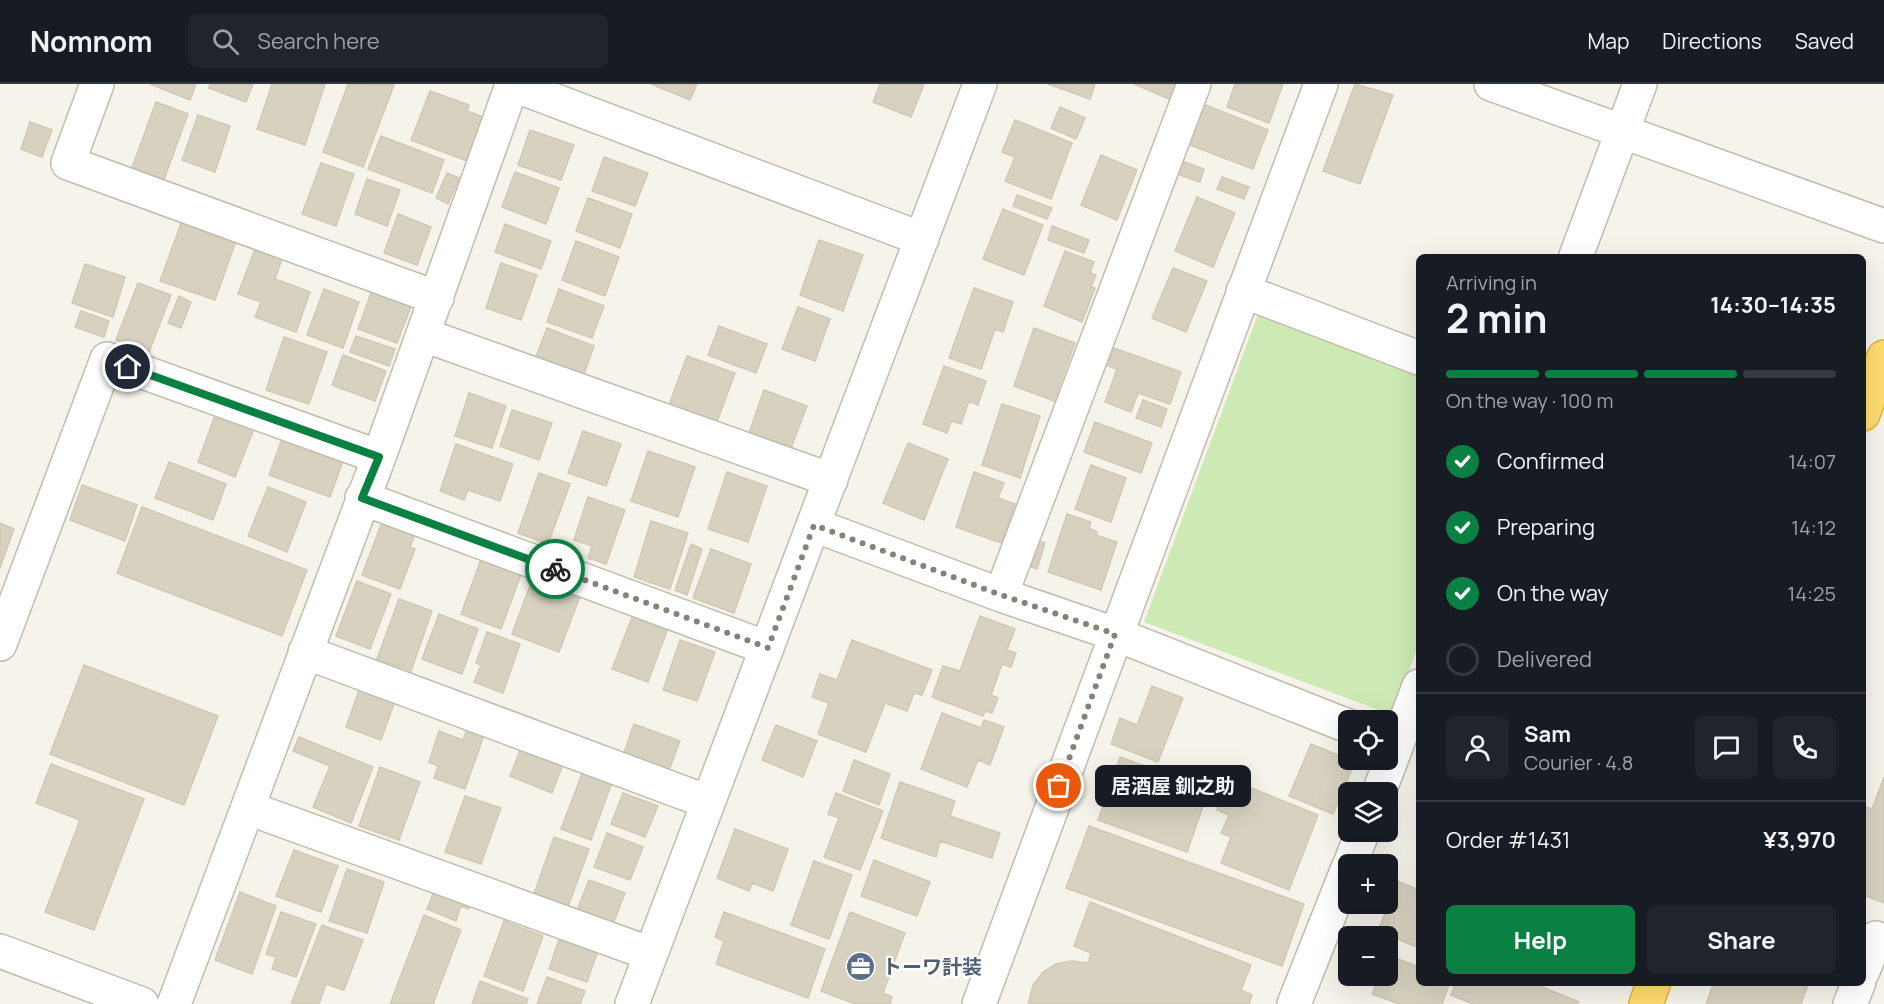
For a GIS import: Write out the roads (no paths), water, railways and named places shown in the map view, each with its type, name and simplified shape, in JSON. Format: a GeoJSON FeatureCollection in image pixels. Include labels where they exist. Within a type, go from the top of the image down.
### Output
{"type":"FeatureCollection","features":[{"type":"Feature","properties":{"kind":"highway"},"geometry":{"type":"LineString","coordinates":[[1866,406],[1884,357]]}},
{"type":"Feature","properties":{"kind":"highway"},"geometry":{"type":"LineString","coordinates":[[1646,1004],[1653,986]]}},
{"type":"Feature","properties":{"kind":"street"},"geometry":{"type":"LineString","coordinates":[[96,84],[68,163],[437,298]]}},
{"type":"Feature","properties":{"kind":"street"},"geometry":{"type":"LineString","coordinates":[[174,1004],[424,335],[512,84],[922,239]]}},
{"type":"Feature","properties":{"kind":"street"},"geometry":{"type":"LineString","coordinates":[[632,1004],[980,84]]}},
{"type":"Feature","properties":{"kind":"street"},"geometry":{"type":"LineString","coordinates":[[1001,595],[1194,84]]}},
{"type":"Feature","properties":{"kind":"street"},"geometry":{"type":"LineString","coordinates":[[979,1004],[1321,84]]}},
{"type":"Feature","properties":{"kind":"street"},"geometry":{"type":"LineString","coordinates":[[1491,84],[1884,226]]}},
{"type":"Feature","properties":{"kind":"street"},"geometry":{"type":"LineString","coordinates":[[1577,254],[1640,84]]}},
{"type":"Feature","properties":{"kind":"street"},"geometry":{"type":"LineString","coordinates":[[1243,291],[1416,357]]}},
{"type":"Feature","properties":{"kind":"street"},"geometry":{"type":"LineString","coordinates":[[424,335],[831,480]]}},
{"type":"Feature","properties":{"kind":"street"},"geometry":{"type":"LineString","coordinates":[[0,644],[107,359],[379,457]]}},
{"type":"Feature","properties":{"kind":"street"},"geometry":{"type":"LineString","coordinates":[[362,498],[768,648]]}},
{"type":"Feature","properties":{"kind":"street"},"geometry":{"type":"LineString","coordinates":[[814,525],[1001,595],[1115,634],[1338,722]]}},
{"type":"Feature","properties":{"kind":"street"},"geometry":{"type":"LineString","coordinates":[[305,652],[708,802]]}},
{"type":"Feature","properties":{"kind":"street"},"geometry":{"type":"LineString","coordinates":[[1384,782],[1401,747],[1416,696]]}},
{"type":"Feature","properties":{"kind":"street"},"geometry":{"type":"LineString","coordinates":[[248,808],[651,954]]}},
{"type":"Feature","properties":{"kind":"street"},"geometry":{"type":"LineString","coordinates":[[1294,1004],[1338,894]]}},
{"type":"Feature","properties":{"kind":"street"},"geometry":{"type":"LineString","coordinates":[[1866,962],[1874,937]]}},
{"type":"Feature","properties":{"kind":"street"},"geometry":{"type":"LineString","coordinates":[[0,951],[142,1004]]}},
{"type":"Feature","properties":{"kind":"street"},"geometry":{"type":"LineString","coordinates":[[1850,1004],[1857,986]]}},
{"type":"Feature","properties":{"kind":"place","name":"居酒屋 釧之助"},"geometry":{"type":"Point","coordinates":[1059,786]}},
{"type":"Feature","properties":{"kind":"place","name":"トーワ計装"},"geometry":{"type":"Point","coordinates":[861,966]}}]}
